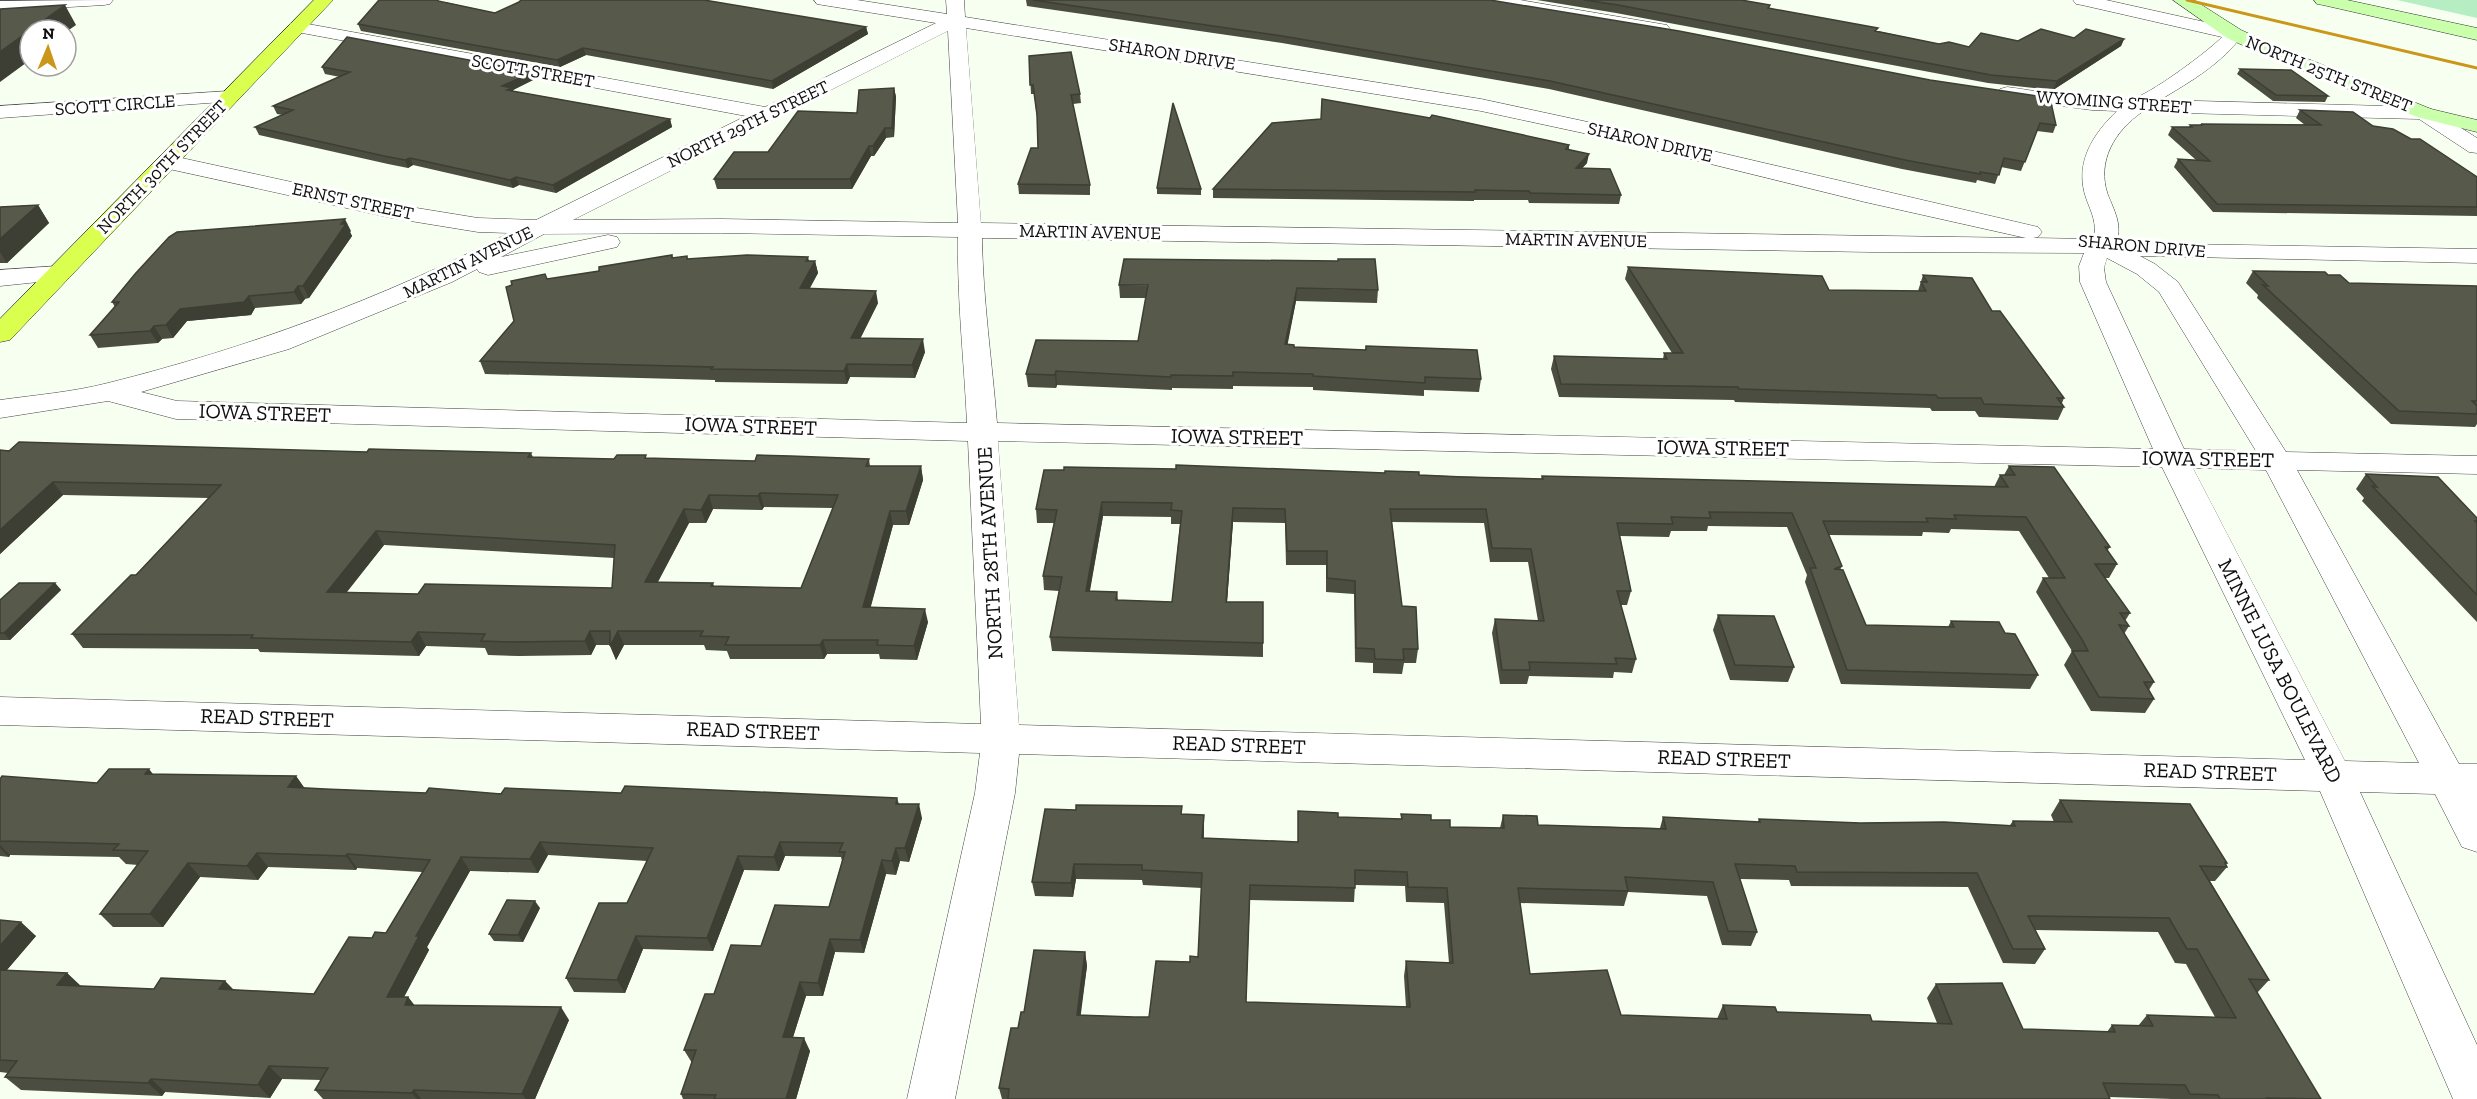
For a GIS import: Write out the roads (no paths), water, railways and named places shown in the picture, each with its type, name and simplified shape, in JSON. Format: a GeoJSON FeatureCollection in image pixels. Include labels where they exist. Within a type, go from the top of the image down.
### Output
{"type":"FeatureCollection","features":[{"type":"Feature","properties":{"kind":"highway","name":"NORTH 30TH STREET"},"geometry":{"type":"LineString","coordinates":[[0,334],[324,0]]}},
{"type":"Feature","properties":{"kind":"street"},"geometry":{"type":"LineString","coordinates":[[0,6],[104,0]]}},
{"type":"Feature","properties":{"kind":"street","name":"SHARON DRIVE"},"geometry":{"type":"LineString","coordinates":[[823,0],[955,10],[1469,103],[1597,130],[1868,220],[2102,246],[2180,251],[2477,256]]}},
{"type":"Feature","properties":{"kind":"street"},"geometry":{"type":"LineString","coordinates":[[1489,0],[1679,32]]}},
{"type":"Feature","properties":{"kind":"street"},"geometry":{"type":"LineString","coordinates":[[2082,0],[2234,34]]}},
{"type":"Feature","properties":{"kind":"street","name":"NORTH 25TH STREET"},"geometry":{"type":"LineString","coordinates":[[2182,0],[2234,34],[2424,113],[2477,147]]}},
{"type":"Feature","properties":{"kind":"street"},"geometry":{"type":"LineString","coordinates":[[2323,0],[2477,34]]}},
{"type":"Feature","properties":{"kind":"street","name":"NORTH 29TH STREET"},"geometry":{"type":"LineString","coordinates":[[540,227],[768,114],[955,10]]}},
{"type":"Feature","properties":{"kind":"street","name":"NORTH 28TH AVENUE"},"geometry":{"type":"LineString","coordinates":[[931,1099],[995,793],[1001,738],[976,327],[970,281],[970,230],[955,10]]}},
{"type":"Feature","properties":{"kind":"street","name":"SCOTT STREET"},"geometry":{"type":"LineString","coordinates":[[297,27],[768,114]]}},
{"type":"Feature","properties":{"kind":"street","name":"MINNE LUSA BOULEVARD"},"geometry":{"type":"LineString","coordinates":[[2234,34],[2227,45],[2209,63],[2121,116],[2100,144],[2094,161],[2093,178],[2097,198],[2108,227],[2102,246],[2091,264],[2093,282],[2173,459],[2333,776],[2477,1099]]}},
{"type":"Feature","properties":{"kind":"street","name":"WYOMING STREET"},"geometry":{"type":"LineString","coordinates":[[1983,90],[2092,104],[2424,113]]}},
{"type":"Feature","properties":{"kind":"street","name":"SCOTT CIRCLE"},"geometry":{"type":"LineString","coordinates":[[0,112],[229,97]]}},
{"type":"Feature","properties":{"kind":"street"},"geometry":{"type":"LineString","coordinates":[[2424,113],[2477,126]]}},
{"type":"Feature","properties":{"kind":"street","name":"ERNST STREET"},"geometry":{"type":"LineString","coordinates":[[168,162],[392,211],[478,225],[540,227]]}},
{"type":"Feature","properties":{"kind":"street","name":"MARTIN AVENUE"},"geometry":{"type":"LineString","coordinates":[[109,392],[279,343],[443,277],[540,227],[970,230],[1868,220],[2102,246]]}},
{"type":"Feature","properties":{"kind":"street"},"geometry":{"type":"LineString","coordinates":[[443,277],[554,252],[695,227]]}},
{"type":"Feature","properties":{"kind":"street"},"geometry":{"type":"LineString","coordinates":[[2102,246],[2146,269],[2169,287],[2277,461],[2461,780],[2477,835]]}},
{"type":"Feature","properties":{"kind":"street"},"geometry":{"type":"LineString","coordinates":[[0,278],[58,274]]}},
{"type":"Feature","properties":{"kind":"street","name":"IOWA STREET"},"geometry":{"type":"LineString","coordinates":[[0,409],[109,392],[176,410],[982,432],[2477,465]]}},
{"type":"Feature","properties":{"kind":"street","name":"READ STREET"},"geometry":{"type":"LineString","coordinates":[[0,711],[2461,780]]}},
{"type":"Feature","properties":{"kind":"railway"},"geometry":{"type":"LineString","coordinates":[[2187,0],[2477,68]]}}]}
